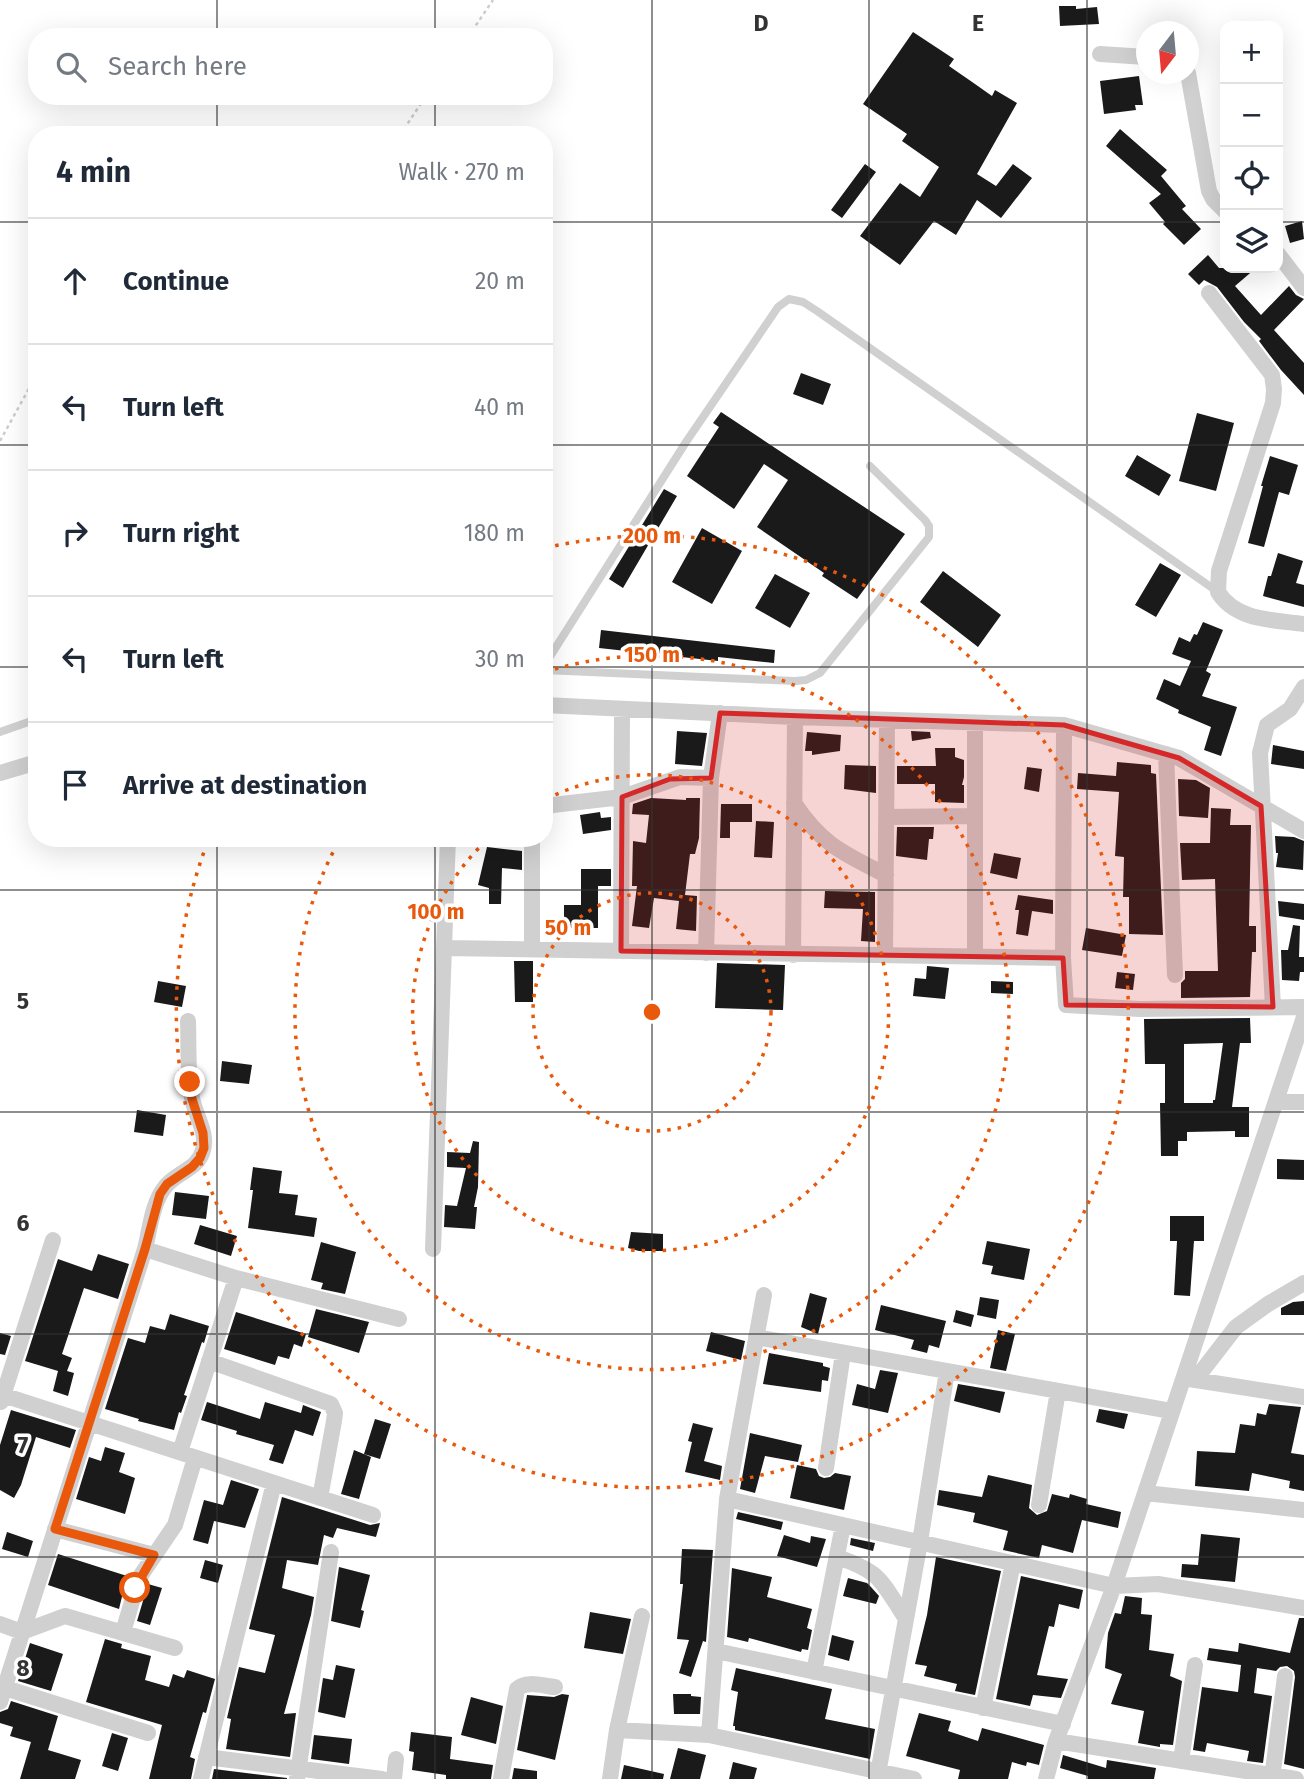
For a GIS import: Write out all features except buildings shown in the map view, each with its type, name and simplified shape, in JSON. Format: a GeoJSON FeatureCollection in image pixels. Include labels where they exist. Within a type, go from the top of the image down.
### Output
{"type":"FeatureCollection","features":[{"type":"Feature","properties":{"kind":"street"},"geometry":{"type":"LineString","coordinates":[[1100,54],[1136,56]]}},
{"type":"Feature","properties":{"kind":"street"},"geometry":{"type":"LineString","coordinates":[[1190,84],[1209,191],[1224,210]]}},
{"type":"Feature","properties":{"kind":"street"},"geometry":{"type":"LineString","coordinates":[[1283,261],[1304,288]]}},
{"type":"Feature","properties":{"kind":"street"},"geometry":{"type":"LineString","coordinates":[[1209,293],[1264,362],[1272,375],[1275,389],[1219,571],[1218,592],[1227,602],[1254,618],[1304,624]]}},
{"type":"Feature","properties":{"kind":"street"},"geometry":{"type":"LineString","coordinates":[[1273,1007],[1259,753],[1265,730],[1271,720],[1290,709],[1304,687]]}},
{"type":"Feature","properties":{"kind":"street"},"geometry":{"type":"LineString","coordinates":[[553,705],[795,717],[1064,725],[1179,758],[1304,831]]}},
{"type":"Feature","properties":{"kind":"street"},"geometry":{"type":"LineString","coordinates":[[621,951],[622,709]]}},
{"type":"Feature","properties":{"kind":"street"},"geometry":{"type":"LineString","coordinates":[[706,953],[711,778],[720,713]]}},
{"type":"Feature","properties":{"kind":"street"},"geometry":{"type":"LineString","coordinates":[[793,955],[795,717]]}},
{"type":"Feature","properties":{"kind":"street"},"geometry":{"type":"LineString","coordinates":[[885,955],[887,720]]}},
{"type":"Feature","properties":{"kind":"street"},"geometry":{"type":"LineString","coordinates":[[975,723],[975,957]]}},
{"type":"Feature","properties":{"kind":"street"},"geometry":{"type":"LineString","coordinates":[[1064,725],[1063,958],[1066,1005],[1140,1009],[1304,1007]]}},
{"type":"Feature","properties":{"kind":"street"},"geometry":{"type":"LineString","coordinates":[[1166,754],[1175,975]]}},
{"type":"Feature","properties":{"kind":"street"},"geometry":{"type":"LineString","coordinates":[[0,773],[28,765]]}},
{"type":"Feature","properties":{"kind":"street"},"geometry":{"type":"LineString","coordinates":[[553,805],[622,797],[670,779],[711,778]]}},
{"type":"Feature","properties":{"kind":"street"},"geometry":{"type":"LineString","coordinates":[[794,803],[809,826],[822,838],[840,851],[886,875]]}},
{"type":"Feature","properties":{"kind":"street"},"geometry":{"type":"LineString","coordinates":[[886,817],[975,816]]}},
{"type":"Feature","properties":{"kind":"street"},"geometry":{"type":"LineString","coordinates":[[433,1249],[448,847]]}},
{"type":"Feature","properties":{"kind":"street"},"geometry":{"type":"LineString","coordinates":[[532,847],[532,950]]}},
{"type":"Feature","properties":{"kind":"street"},"geometry":{"type":"LineString","coordinates":[[444,948],[1063,958]]}},
{"type":"Feature","properties":{"kind":"street"},"geometry":{"type":"LineString","coordinates":[[1046,1779],[1056,1741],[1114,1586],[1171,1412],[1189,1379],[1304,1017]]}},
{"type":"Feature","properties":{"kind":"street"},"geometry":{"type":"LineString","coordinates":[[148,1733],[2,1695],[145,1249],[160,1194],[167,1184],[192,1167],[204,1148],[203,1133],[192,1099],[188,1021]]}},
{"type":"Feature","properties":{"kind":"street"},"geometry":{"type":"LineString","coordinates":[[1276,1102],[1304,1102]]}},
{"type":"Feature","properties":{"kind":"street"},"geometry":{"type":"LineString","coordinates":[[53,1240],[1,1399],[89,1423],[373,1515]]}},
{"type":"Feature","properties":{"kind":"street"},"geometry":{"type":"LineString","coordinates":[[145,1249],[236,1278],[399,1319]]}},
{"type":"Feature","properties":{"kind":"street"},"geometry":{"type":"LineString","coordinates":[[123,1632],[139,1578],[175,1525],[209,1361],[236,1278]]}},
{"type":"Feature","properties":{"kind":"street"},"geometry":{"type":"LineString","coordinates":[[1189,1379],[1236,1327],[1304,1283]]}},
{"type":"Feature","properties":{"kind":"street"},"geometry":{"type":"LineString","coordinates":[[709,1735],[727,1499],[764,1295]]}},
{"type":"Feature","properties":{"kind":"street"},"geometry":{"type":"LineString","coordinates":[[756,1337],[1171,1412]]}},
{"type":"Feature","properties":{"kind":"street"},"geometry":{"type":"LineString","coordinates":[[826,1468],[843,1353]]}},
{"type":"Feature","properties":{"kind":"street"},"geometry":{"type":"LineString","coordinates":[[209,1361],[331,1404],[335,1413],[320,1498]]}},
{"type":"Feature","properties":{"kind":"street"},"geometry":{"type":"LineString","coordinates":[[878,1775],[920,1542],[947,1371]]}},
{"type":"Feature","properties":{"kind":"street"},"geometry":{"type":"LineString","coordinates":[[1189,1379],[1304,1398]]}},
{"type":"Feature","properties":{"kind":"street"},"geometry":{"type":"LineString","coordinates":[[1039,1505],[1058,1391]]}},
{"type":"Feature","properties":{"kind":"street"},"geometry":{"type":"LineString","coordinates":[[201,1779],[274,1483]]}},
{"type":"Feature","properties":{"kind":"street"},"geometry":{"type":"LineString","coordinates":[[1145,1493],[1304,1510]]}},
{"type":"Feature","properties":{"kind":"street"},"geometry":{"type":"LineString","coordinates":[[727,1499],[1114,1586],[1158,1584],[1304,1608]]}},
{"type":"Feature","properties":{"kind":"street"},"geometry":{"type":"LineString","coordinates":[[814,1672],[843,1525]]}},
{"type":"Feature","properties":{"kind":"street"},"geometry":{"type":"LineString","coordinates":[[55,1529],[154,1555]]}},
{"type":"Feature","properties":{"kind":"street"},"geometry":{"type":"LineString","coordinates":[[297,1774],[331,1552]]}},
{"type":"Feature","properties":{"kind":"street"},"geometry":{"type":"LineString","coordinates":[[837,1557],[863,1566],[877,1575],[906,1619]]}},
{"type":"Feature","properties":{"kind":"street"},"geometry":{"type":"LineString","coordinates":[[983,1708],[1013,1563]]}},
{"type":"Feature","properties":{"kind":"street"},"geometry":{"type":"LineString","coordinates":[[0,1624],[22,1632],[65,1616],[175,1648]]}},
{"type":"Feature","properties":{"kind":"street"},"geometry":{"type":"LineString","coordinates":[[610,1779],[617,1730],[642,1616]]}},
{"type":"Feature","properties":{"kind":"street"},"geometry":{"type":"LineString","coordinates":[[716,1650],[1063,1724]]}},
{"type":"Feature","properties":{"kind":"street"},"geometry":{"type":"LineString","coordinates":[[1181,1761],[1195,1665]]}},
{"type":"Feature","properties":{"kind":"street"},"geometry":{"type":"LineString","coordinates":[[1272,1778],[1285,1676]]}},
{"type":"Feature","properties":{"kind":"street"},"geometry":{"type":"LineString","coordinates":[[501,1779],[517,1689],[526,1684],[555,1687]]}},
{"type":"Feature","properties":{"kind":"street"},"geometry":{"type":"LineString","coordinates":[[617,1730],[709,1735],[878,1775],[914,1779]]}},
{"type":"Feature","properties":{"kind":"street"},"geometry":{"type":"LineString","coordinates":[[1056,1741],[1272,1778],[1296,1779]]}},
{"type":"Feature","properties":{"kind":"street"},"geometry":{"type":"LineString","coordinates":[[206,1757],[297,1774],[382,1779]]}},
{"type":"Feature","properties":{"kind":"street"},"geometry":{"type":"LineString","coordinates":[[394,1779],[396,1759]]}},
{"type":"Feature","properties":{"kind":"lane"},"geometry":{"type":"LineString","coordinates":[[553,654],[686,442],[778,307],[789,299],[803,302],[817,311],[1218,592]]}},
{"type":"Feature","properties":{"kind":"lane"},"geometry":{"type":"LineString","coordinates":[[553,668],[795,681],[813,678],[829,662],[929,537],[929,526],[925,520],[870,466]]}},
{"type":"Feature","properties":{"kind":"lane"},"geometry":{"type":"LineString","coordinates":[[0,732],[28,722]]}},
{"type":"Feature","properties":{"kind":"path"},"geometry":{"type":"LineString","coordinates":[[474,28],[493,0]]}},
{"type":"Feature","properties":{"kind":"path"},"geometry":{"type":"LineString","coordinates":[[406,126],[420,105]]}},
{"type":"Feature","properties":{"kind":"path"},"geometry":{"type":"LineString","coordinates":[[0,441],[28,390]]}},
{"type":"Feature","properties":{"kind":"highlighted area"},"geometry":{"type":"Polygon","coordinates":[[[720,713],[1064,725],[1179,758],[1261,806],[1273,1007],[1066,1005],[1063,958],[621,951],[622,797],[670,779],[711,778],[720,713]]]}},
{"type":"Feature","properties":{"kind":"route"},"geometry":{"type":"LineString","coordinates":[[135,1588],[154,1555],[55,1529],[145,1249],[160,1194],[167,1184],[192,1167],[204,1148],[203,1133],[192,1099],[190,1082]]}}]}
